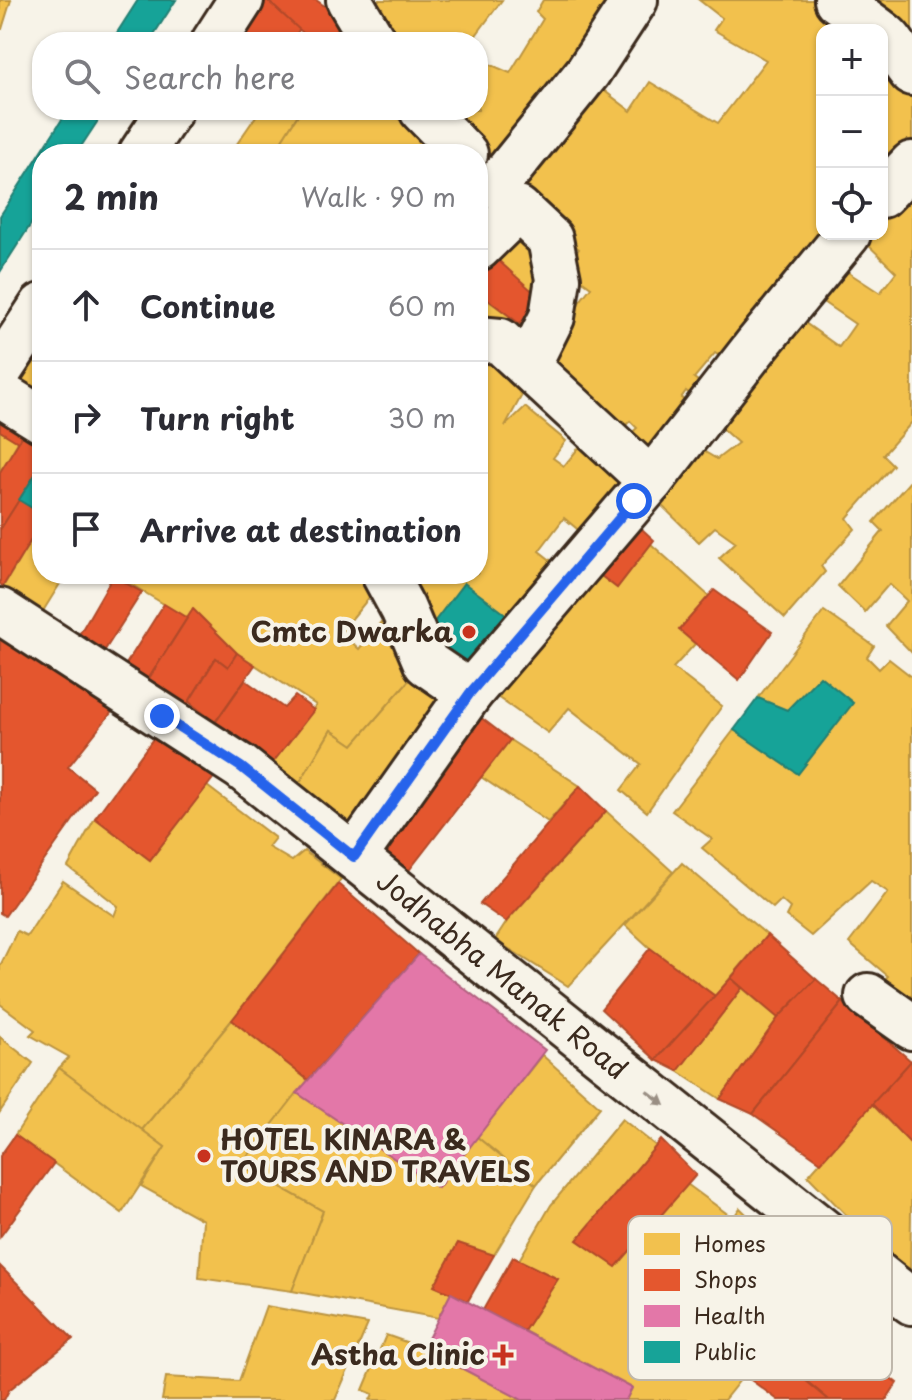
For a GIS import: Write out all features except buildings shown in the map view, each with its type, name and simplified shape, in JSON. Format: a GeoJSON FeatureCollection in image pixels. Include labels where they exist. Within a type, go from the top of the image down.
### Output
{"type":"FeatureCollection","features":[{"type":"Feature","properties":{"kind":"street"},"geometry":{"type":"LineString","coordinates":[[220,32],[241,0]]}},
{"type":"Feature","properties":{"kind":"street"},"geometry":{"type":"LineString","coordinates":[[349,0],[368,32]]}},
{"type":"Feature","properties":{"kind":"street"},"geometry":{"type":"LineString","coordinates":[[488,216],[497,188],[588,72],[635,0]]}},
{"type":"Feature","properties":{"kind":"street"},"geometry":{"type":"LineString","coordinates":[[837,0],[870,24]]}},
{"type":"Feature","properties":{"kind":"street"},"geometry":{"type":"LineString","coordinates":[[888,37],[912,73]]}},
{"type":"Feature","properties":{"kind":"street"},"geometry":{"type":"LineString","coordinates":[[148,144],[163,120]]}},
{"type":"Feature","properties":{"kind":"street"},"geometry":{"type":"LineString","coordinates":[[432,120],[455,144]]}},
{"type":"Feature","properties":{"kind":"street"},"geometry":{"type":"LineString","coordinates":[[888,189],[912,164]]}},
{"type":"Feature","properties":{"kind":"street"},"geometry":{"type":"LineString","coordinates":[[497,188],[550,239],[558,279],[552,317],[528,365]]}},
{"type":"Feature","properties":{"kind":"street"},"geometry":{"type":"LineString","coordinates":[[354,857],[470,693],[651,481],[843,240]]}},
{"type":"Feature","properties":{"kind":"street"},"geometry":{"type":"LineString","coordinates":[[0,370],[32,321]]}},
{"type":"Feature","properties":{"kind":"street"},"geometry":{"type":"LineString","coordinates":[[488,340],[500,341],[528,365],[651,481]]}},
{"type":"Feature","properties":{"kind":"street"},"geometry":{"type":"LineString","coordinates":[[0,394],[32,414]]}},
{"type":"Feature","properties":{"kind":"street"},"geometry":{"type":"LineString","coordinates":[[389,584],[426,663],[470,693]]}},
{"type":"Feature","properties":{"kind":"street","name":"Jodhabha Manak Road"},"geometry":{"type":"LineString","coordinates":[[0,611],[241,767],[804,1216]]}},
{"type":"Feature","properties":{"kind":"street"},"geometry":{"type":"LineString","coordinates":[[868,996],[912,1027]]}},
{"type":"Feature","properties":{"kind":"street","name":"Jodhabha Manak Road"},"geometry":{"type":"LineString","coordinates":[[892,1286],[912,1302]]}},
{"type":"Feature","properties":{"kind":"place","name":"Cmtc Dwarka"},"geometry":{"type":"Point","coordinates":[469,632]}},
{"type":"Feature","properties":{"kind":"place","name":"HOTEL KINARA & TOURS AND TRAVELS"},"geometry":{"type":"Point","coordinates":[204,1156]}},
{"type":"Feature","properties":{"kind":"place","name":"Astha Clinic"},"geometry":{"type":"Point","coordinates":[503,1355]}},
{"type":"Feature","properties":{"kind":"route"},"geometry":{"type":"LineString","coordinates":[[162,716],[241,767],[354,857],[470,693],[634,501]]}}]}
